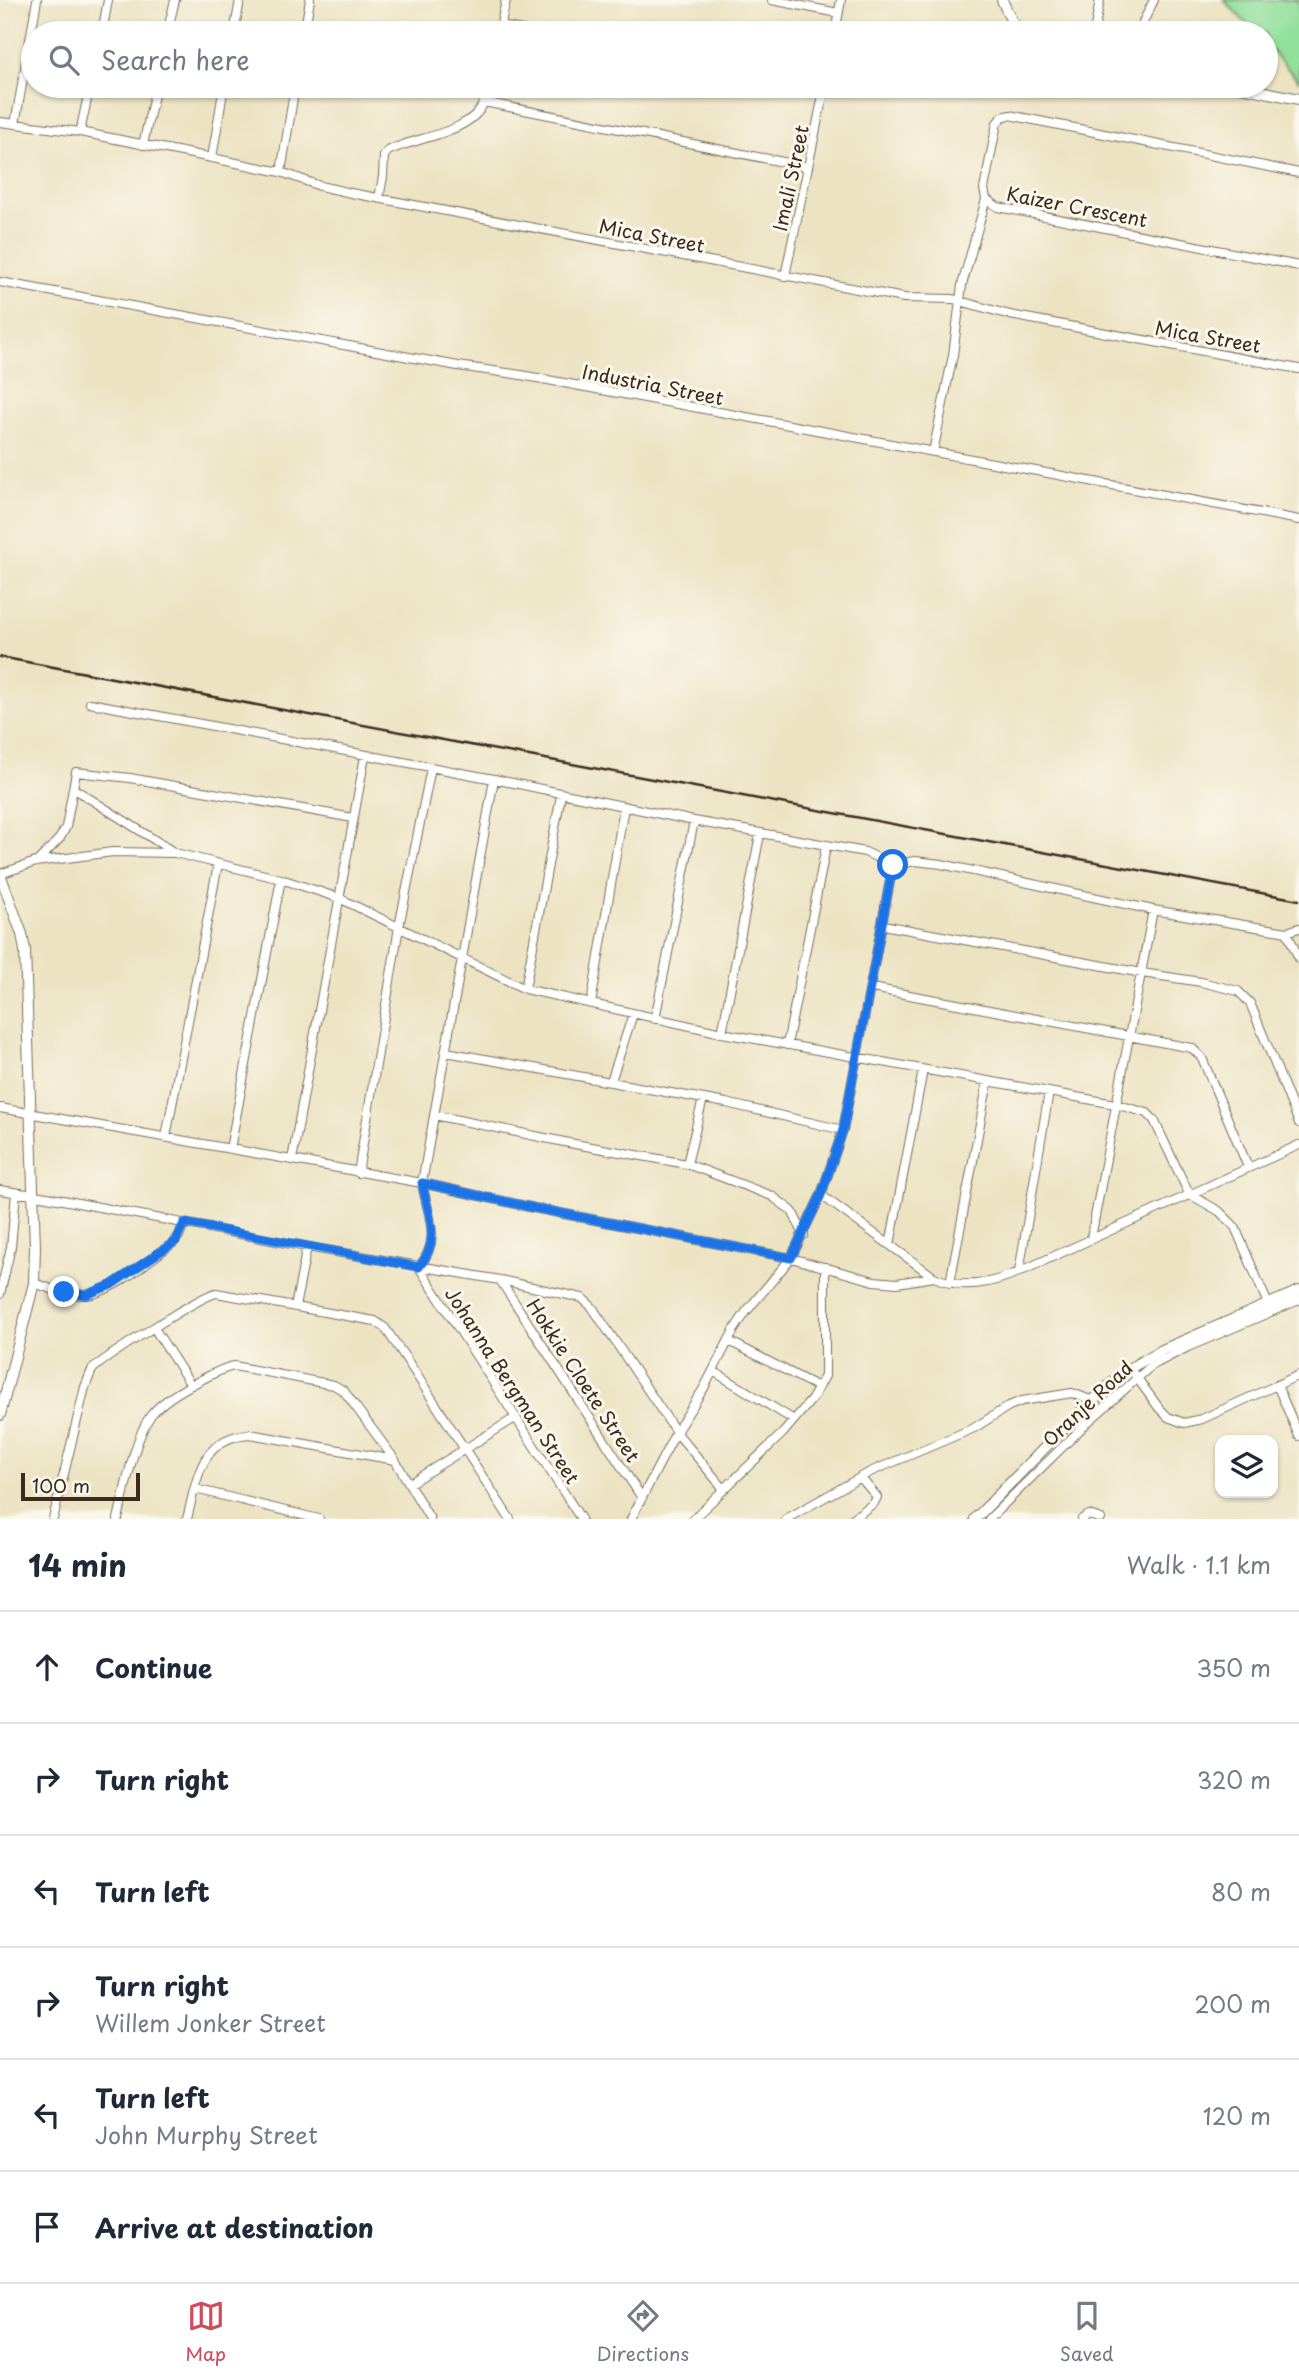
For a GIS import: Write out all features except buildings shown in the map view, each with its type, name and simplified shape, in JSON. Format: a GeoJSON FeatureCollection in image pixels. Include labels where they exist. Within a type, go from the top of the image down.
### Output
{"type":"FeatureCollection","features":[{"type":"Feature","properties":{"kind":"street"},"geometry":{"type":"LineString","coordinates":[[33,21],[37,0]]}},
{"type":"Feature","properties":{"kind":"street"},"geometry":{"type":"LineString","coordinates":[[104,21],[107,0]]}},
{"type":"Feature","properties":{"kind":"street"},"geometry":{"type":"LineString","coordinates":[[170,21],[174,0]]}},
{"type":"Feature","properties":{"kind":"street"},"geometry":{"type":"LineString","coordinates":[[236,21],[240,0]]}},
{"type":"Feature","properties":{"kind":"street"},"geometry":{"type":"LineString","coordinates":[[306,21],[310,0]]}},
{"type":"Feature","properties":{"kind":"street"},"geometry":{"type":"LineString","coordinates":[[502,21],[506,0]]}},
{"type":"Feature","properties":{"kind":"street"},"geometry":{"type":"LineString","coordinates":[[772,0],[838,13]]}},
{"type":"Feature","properties":{"kind":"street"},"geometry":{"type":"LineString","coordinates":[[837,21],[841,0]]}},
{"type":"Feature","properties":{"kind":"street"},"geometry":{"type":"LineString","coordinates":[[1002,0],[1012,21]]}},
{"type":"Feature","properties":{"kind":"street"},"geometry":{"type":"LineString","coordinates":[[1144,21],[1154,0]]}},
{"type":"Feature","properties":{"kind":"street"},"geometry":{"type":"LineString","coordinates":[[1096,21],[1099,1]]}},
{"type":"Feature","properties":{"kind":"street"},"geometry":{"type":"LineString","coordinates":[[15,124],[21,90]]}},
{"type":"Feature","properties":{"kind":"street"},"geometry":{"type":"LineString","coordinates":[[1278,95],[1299,99]]}},
{"type":"Feature","properties":{"kind":"street"},"geometry":{"type":"LineString","coordinates":[[80,132],[87,98]]}},
{"type":"Feature","properties":{"kind":"street"},"geometry":{"type":"LineString","coordinates":[[144,145],[154,98]]}},
{"type":"Feature","properties":{"kind":"street"},"geometry":{"type":"LineString","coordinates":[[212,158],[223,98]]}},
{"type":"Feature","properties":{"kind":"street"},"geometry":{"type":"LineString","coordinates":[[281,173],[293,98]]}},
{"type":"Feature","properties":{"kind":"street"},"geometry":{"type":"LineString","coordinates":[[379,198],[384,156],[388,151],[449,130],[468,120],[478,111],[485,98]]}},
{"type":"Feature","properties":{"kind":"street","name":"Imali Street"},"geometry":{"type":"LineString","coordinates":[[785,276],[823,98]]}},
{"type":"Feature","properties":{"kind":"street"},"geometry":{"type":"LineString","coordinates":[[484,103],[808,167]]}},
{"type":"Feature","properties":{"kind":"street","name":"Kaizer Crescent"},"geometry":{"type":"LineString","coordinates":[[1299,173],[1009,115],[1002,117],[996,126],[984,189],[986,199],[998,207],[1299,266]]}},
{"type":"Feature","properties":{"kind":"street","name":"Mica Street"},"geometry":{"type":"LineString","coordinates":[[0,122],[80,132],[281,173],[320,186],[557,233],[904,298],[948,298],[1036,320],[1299,369]]}},
{"type":"Feature","properties":{"kind":"street"},"geometry":{"type":"LineString","coordinates":[[933,452],[962,285],[986,199]]}},
{"type":"Feature","properties":{"kind":"street","name":"Industria Street"},"geometry":{"type":"LineString","coordinates":[[0,282],[1299,520]]}},
{"type":"Feature","properties":{"kind":"street"},"geometry":{"type":"LineString","coordinates":[[90,703],[494,779],[561,795],[826,847],[865,852],[893,865],[915,861],[941,864],[1153,910],[1287,932],[1299,928]]}},
{"type":"Feature","properties":{"kind":"street"},"geometry":{"type":"LineString","coordinates":[[292,1160],[365,756]]}},
{"type":"Feature","properties":{"kind":"street"},"geometry":{"type":"LineString","coordinates":[[358,1173],[399,927],[432,768]]}},
{"type":"Feature","properties":{"kind":"street"},"geometry":{"type":"LineString","coordinates":[[36,862],[60,838],[66,827],[76,772],[353,817]]}},
{"type":"Feature","properties":{"kind":"street"},"geometry":{"type":"LineString","coordinates":[[419,1267],[429,1255],[432,1244],[422,1183],[494,779]]}},
{"type":"Feature","properties":{"kind":"street"},"geometry":{"type":"LineString","coordinates":[[73,788],[174,853]]}},
{"type":"Feature","properties":{"kind":"street"},"geometry":{"type":"LineString","coordinates":[[525,989],[561,795]]}},
{"type":"Feature","properties":{"kind":"street"},"geometry":{"type":"LineString","coordinates":[[590,1004],[624,807]]}},
{"type":"Feature","properties":{"kind":"street"},"geometry":{"type":"LineString","coordinates":[[655,1019],[694,821]]}},
{"type":"Feature","properties":{"kind":"street"},"geometry":{"type":"LineString","coordinates":[[722,1033],[760,834]]}},
{"type":"Feature","properties":{"kind":"street"},"geometry":{"type":"LineString","coordinates":[[787,1045],[826,847]]}},
{"type":"Feature","properties":{"kind":"street"},"geometry":{"type":"LineString","coordinates":[[0,1415],[34,1283],[36,1240],[25,950],[0,874],[36,862],[113,852],[174,853],[281,879],[340,898],[525,989],[722,1033],[1115,1104],[1147,1113],[1154,1120],[1189,1194],[1219,1211],[1235,1227],[1268,1304]]}},
{"type":"Feature","properties":{"kind":"street"},"geometry":{"type":"LineString","coordinates":[[166,1137],[218,864]]}},
{"type":"Feature","properties":{"kind":"street"},"geometry":{"type":"LineString","coordinates":[[631,1519],[676,1432],[746,1312],[791,1258],[804,1236],[821,1195],[843,1130],[872,988],[893,865]]}},
{"type":"Feature","properties":{"kind":"street"},"geometry":{"type":"LineString","coordinates":[[230,1149],[281,879]]}},
{"type":"Feature","properties":{"kind":"street"},"geometry":{"type":"LineString","coordinates":[[1091,1238],[1153,910]]}},
{"type":"Feature","properties":{"kind":"street"},"geometry":{"type":"LineString","coordinates":[[883,925],[1233,989],[1245,996],[1299,1123]]}},
{"type":"Feature","properties":{"kind":"street"},"geometry":{"type":"LineString","coordinates":[[1287,932],[1299,959]]}},
{"type":"Feature","properties":{"kind":"street"},"geometry":{"type":"LineString","coordinates":[[872,988],[1184,1045],[1199,1054],[1248,1167]]}},
{"type":"Feature","properties":{"kind":"street"},"geometry":{"type":"LineString","coordinates":[[611,1081],[633,1014]]}},
{"type":"Feature","properties":{"kind":"street"},"geometry":{"type":"LineString","coordinates":[[446,1052],[774,1112],[843,1130]]}},
{"type":"Feature","properties":{"kind":"street"},"geometry":{"type":"LineString","coordinates":[[890,1245],[923,1070]]}},
{"type":"Feature","properties":{"kind":"street"},"geometry":{"type":"LineString","coordinates":[[950,1283],[988,1081]]}},
{"type":"Feature","properties":{"kind":"street"},"geometry":{"type":"LineString","coordinates":[[1019,1272],[1049,1092]]}},
{"type":"Feature","properties":{"kind":"street"},"geometry":{"type":"LineString","coordinates":[[687,1164],[703,1099]]}},
{"type":"Feature","properties":{"kind":"street"},"geometry":{"type":"LineString","coordinates":[[0,1108],[422,1183],[534,1208],[791,1258],[874,1281],[897,1283],[934,1277]]}},
{"type":"Feature","properties":{"kind":"street"},"geometry":{"type":"LineString","coordinates":[[434,1115],[687,1164],[772,1196],[792,1211],[804,1236]]}},
{"type":"Feature","properties":{"kind":"street"},"geometry":{"type":"LineString","coordinates":[[821,1195],[934,1277],[950,1283],[981,1284],[1019,1272],[1299,1145]]}},
{"type":"Feature","properties":{"kind":"street"},"geometry":{"type":"LineString","coordinates":[[0,1190],[500,1280],[586,1299],[676,1432],[724,1489]]}},
{"type":"Feature","properties":{"kind":"street"},"geometry":{"type":"LineString","coordinates":[[0,1294],[10,1247],[16,1193]]}},
{"type":"Feature","properties":{"kind":"street"},"geometry":{"type":"LineString","coordinates":[[34,1283],[79,1295],[94,1293],[111,1285],[173,1242],[179,1236],[184,1223]]}},
{"type":"Feature","properties":{"kind":"street"},"geometry":{"type":"LineString","coordinates":[[295,1307],[307,1247]]}},
{"type":"Feature","properties":{"kind":"street","name":"Johanna Bergman Street"},"geometry":{"type":"LineString","coordinates":[[419,1267],[582,1519]]}},
{"type":"Feature","properties":{"kind":"street"},"geometry":{"type":"LineString","coordinates":[[693,1519],[783,1433],[812,1399],[825,1376],[825,1267]]}},
{"type":"Feature","properties":{"kind":"street","name":"Hokkie Cloete Street"},"geometry":{"type":"LineString","coordinates":[[500,1280],[642,1498]]}},
{"type":"Feature","properties":{"kind":"street"},"geometry":{"type":"LineString","coordinates":[[975,1519],[991,1515],[1093,1401],[1162,1350],[1299,1291]]}},
{"type":"Feature","properties":{"kind":"street"},"geometry":{"type":"LineString","coordinates":[[53,1519],[92,1370],[201,1298],[216,1293],[375,1321],[382,1325],[510,1519]]}},
{"type":"Feature","properties":{"kind":"street","name":"Oranje Road"},"geometry":{"type":"LineString","coordinates":[[991,1515],[1133,1373],[1299,1300]]}},
{"type":"Feature","properties":{"kind":"street"},"geometry":{"type":"LineString","coordinates":[[154,1328],[191,1385]]}},
{"type":"Feature","properties":{"kind":"street"},"geometry":{"type":"LineString","coordinates":[[729,1341],[818,1387]]}},
{"type":"Feature","properties":{"kind":"street"},"geometry":{"type":"LineString","coordinates":[[118,1519],[146,1423],[160,1406],[191,1385],[222,1369],[234,1366],[334,1385],[352,1399],[410,1483],[430,1519]]}},
{"type":"Feature","properties":{"kind":"street"},"geometry":{"type":"LineString","coordinates":[[713,1371],[794,1420]]}},
{"type":"Feature","properties":{"kind":"street"},"geometry":{"type":"LineString","coordinates":[[1133,1373],[1168,1417],[1184,1423],[1202,1419],[1299,1375]]}},
{"type":"Feature","properties":{"kind":"street"},"geometry":{"type":"LineString","coordinates":[[1277,1385],[1299,1436]]}},
{"type":"Feature","properties":{"kind":"street"},"geometry":{"type":"LineString","coordinates":[[786,1519],[860,1477],[974,1428],[1022,1401],[1072,1393],[1093,1401]]}},
{"type":"Feature","properties":{"kind":"street"},"geometry":{"type":"LineString","coordinates":[[410,1483],[515,1418]]}},
{"type":"Feature","properties":{"kind":"street"},"geometry":{"type":"LineString","coordinates":[[187,1519],[207,1453],[228,1440],[243,1435],[395,1460]]}},
{"type":"Feature","properties":{"kind":"street"},"geometry":{"type":"LineString","coordinates":[[852,1519],[874,1503],[877,1497],[860,1477]]}},
{"type":"Feature","properties":{"kind":"street"},"geometry":{"type":"LineString","coordinates":[[195,1489],[319,1519]]}},
{"type":"Feature","properties":{"kind":"street"},"geometry":{"type":"LineString","coordinates":[[1082,1519],[1090,1515],[1101,1519]]}},
{"type":"Feature","properties":{"kind":"green space"},"geometry":{"type":"Polygon","coordinates":[[[1224,0],[1299,0],[1299,81],[1278,58],[1278,21],[1244,21],[1224,0]]]}},
{"type":"Feature","properties":{"kind":"railway"},"geometry":{"type":"LineString","coordinates":[[0,657],[1299,900]]}},
{"type":"Feature","properties":{"kind":"route"},"geometry":{"type":"LineString","coordinates":[[64,1292],[86,1295],[111,1285],[176,1241],[184,1223],[419,1267],[429,1255],[432,1244],[422,1183],[534,1208],[791,1258],[804,1236],[821,1195],[843,1130],[872,988],[893,865]]}}]}
